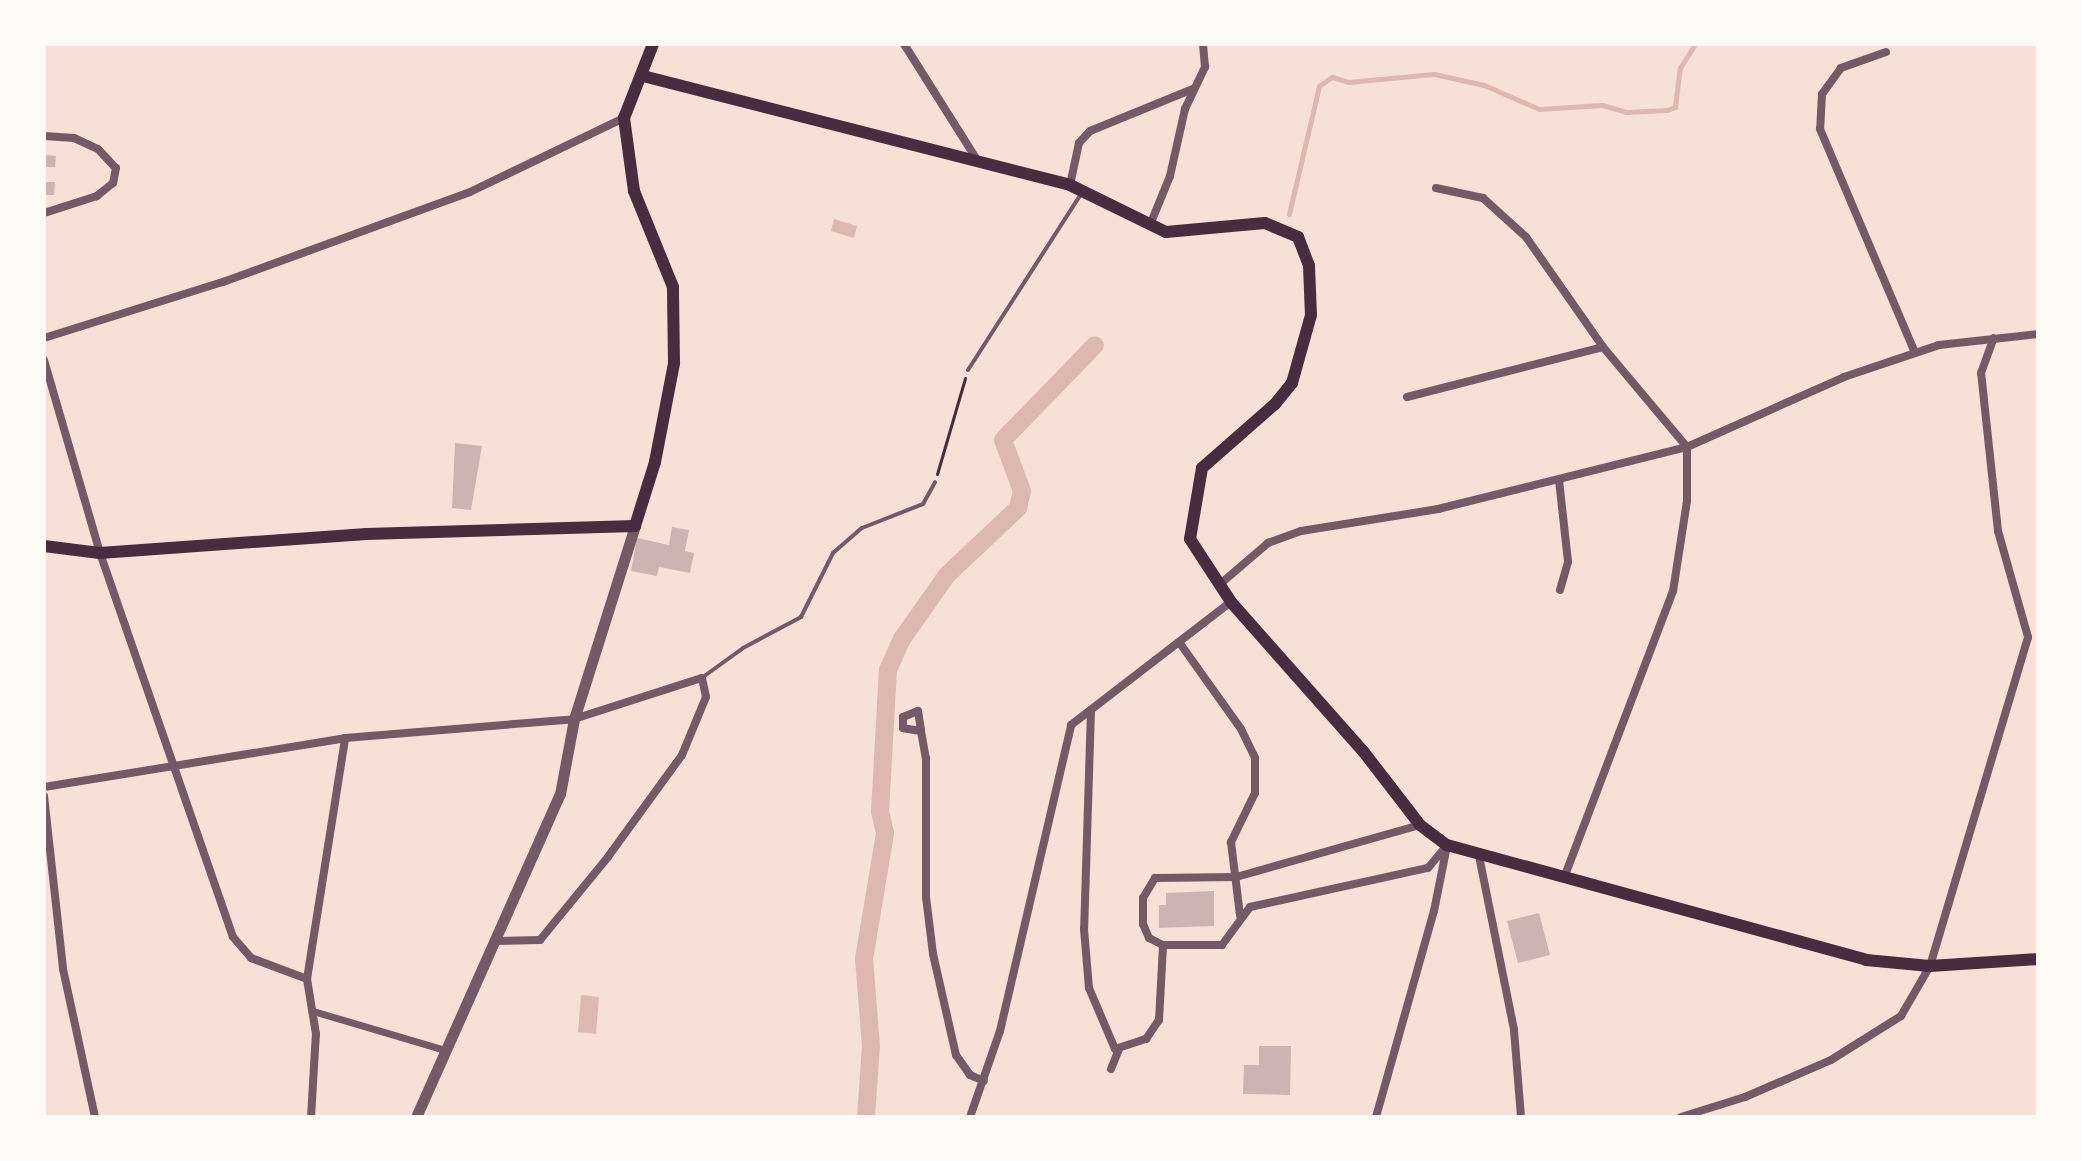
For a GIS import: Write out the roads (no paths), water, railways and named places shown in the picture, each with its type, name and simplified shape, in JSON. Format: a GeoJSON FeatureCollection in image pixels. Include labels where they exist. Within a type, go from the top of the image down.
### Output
{"type":"FeatureCollection","features":[{"type":"Feature","properties":{"kind":"main road"},"geometry":{"type":"LineString","coordinates":[[44,546],[100,553],[366,534],[635,526],[655,462],[674,363],[675,304],[630,176],[624,118],[653,44]]}},
{"type":"Feature","properties":{"kind":"main road"},"geometry":{"type":"LineString","coordinates":[[643,76],[1076,188],[1150,225],[1182,234],[1249,223],[1282,226],[1298,237],[1309,266],[1311,315],[1292,383],[1275,404],[1212,454],[1196,486],[1190,539],[1231,602],[1363,751],[1420,825],[1447,845],[1828,952],[1930,966],[2038,959]]}},
{"type":"Feature","properties":{"kind":"street"},"geometry":{"type":"LineString","coordinates":[[904,44],[977,160]]}},
{"type":"Feature","properties":{"kind":"street"},"geometry":{"type":"LineString","coordinates":[[1150,225],[1193,89],[1205,67],[1203,44]]}},
{"type":"Feature","properties":{"kind":"street"},"geometry":{"type":"LineString","coordinates":[[1886,52],[1841,68],[1822,94],[1820,129],[1915,353]]}},
{"type":"Feature","properties":{"kind":"street"},"geometry":{"type":"LineString","coordinates":[[1076,188],[1079,143],[1090,131],[1193,89]]}},
{"type":"Feature","properties":{"kind":"street"},"geometry":{"type":"LineString","coordinates":[[44,338],[223,282],[470,192],[624,118]]}},
{"type":"Feature","properties":{"kind":"street"},"geometry":{"type":"LineString","coordinates":[[44,136],[74,138],[98,149],[116,168],[113,183],[97,196],[44,213]]}},
{"type":"Feature","properties":{"kind":"street"},"geometry":{"type":"LineString","coordinates":[[1436,188],[1483,198],[1526,237],[1603,347],[1687,447],[1687,501],[1673,591],[1564,878]]}},
{"type":"Feature","properties":{"kind":"street"},"geometry":{"type":"LineString","coordinates":[[1219,585],[1268,543],[1301,531],[1438,509],[1687,447],[1844,377],[1915,353],[1994,338],[2038,334]]}},
{"type":"Feature","properties":{"kind":"street"},"geometry":{"type":"LineString","coordinates":[[1681,1117],[1745,1097],[1831,1060],[1901,1016],[1930,966],[2028,637],[1998,531],[1981,373],[1994,338]]}},
{"type":"Feature","properties":{"kind":"street"},"geometry":{"type":"LineString","coordinates":[[1407,397],[1603,347]]}},
{"type":"Feature","properties":{"kind":"street"},"geometry":{"type":"LineString","coordinates":[[44,360],[100,553],[233,937],[251,958],[307,979]]}},
{"type":"Feature","properties":{"kind":"street"},"geometry":{"type":"LineString","coordinates":[[1559,480],[1568,562],[1560,590]]}},
{"type":"Feature","properties":{"kind":"street"},"geometry":{"type":"LineString","coordinates":[[416,1117],[560,794],[574,719],[635,526]]}},
{"type":"Feature","properties":{"kind":"street"},"geometry":{"type":"LineString","coordinates":[[970,1117],[1000,1031],[1071,725],[1231,602]]}},
{"type":"Feature","properties":{"kind":"street"},"geometry":{"type":"LineString","coordinates":[[1179,642],[1241,729],[1255,758],[1255,793],[1231,842],[1236,877],[1240,915],[1232,938],[1222,945],[1163,945],[1149,938],[1143,924],[1143,898],[1155,878],[1236,877],[1420,825]]}},
{"type":"Feature","properties":{"kind":"street"},"geometry":{"type":"LineString","coordinates":[[44,787],[345,738],[574,719],[702,678],[706,697],[682,755],[608,857],[540,940],[494,941]]}},
{"type":"Feature","properties":{"kind":"street"},"geometry":{"type":"LineString","coordinates":[[1091,710],[1084,929],[1089,988],[1105,1036],[1119,1049]]}},
{"type":"Feature","properties":{"kind":"street"},"geometry":{"type":"LineString","coordinates":[[921,731],[933,954],[956,1055],[970,1075],[984,1081]]}},
{"type":"Feature","properties":{"kind":"street"},"geometry":{"type":"LineString","coordinates":[[311,1117],[313,1011],[307,979],[345,738]]}},
{"type":"Feature","properties":{"kind":"street"},"geometry":{"type":"LineString","coordinates":[[44,796],[63,969],[95,1117]]}},
{"type":"Feature","properties":{"kind":"street"},"geometry":{"type":"LineString","coordinates":[[1240,915],[1250,907],[1428,868],[1447,845]]}},
{"type":"Feature","properties":{"kind":"street"},"geometry":{"type":"LineString","coordinates":[[1376,1117],[1434,911],[1447,845]]}},
{"type":"Feature","properties":{"kind":"street"},"geometry":{"type":"LineString","coordinates":[[1479,856],[1514,1030],[1521,1117]]}},
{"type":"Feature","properties":{"kind":"street"},"geometry":{"type":"LineString","coordinates":[[1111,1069],[1119,1049],[1146,1039],[1159,1020],[1163,945]]}},
{"type":"Feature","properties":{"kind":"street"},"geometry":{"type":"LineString","coordinates":[[313,1011],[445,1050]]}},
{"type":"Feature","properties":{"kind":"lane"},"geometry":{"type":"LineString","coordinates":[[968,370],[1076,188]]}},
{"type":"Feature","properties":{"kind":"lane"},"geometry":{"type":"LineString","coordinates":[[702,678],[743,648],[801,617],[833,553],[862,528],[923,504],[935,482]]}},
{"type":"Feature","properties":{"kind":"waterway"},"geometry":{"type":"LineString","coordinates":[[1289,214],[1319,86],[1332,77],[1348,82],[1434,74],[1484,85],[1539,109],[1602,105],[1626,112],[1667,110],[1675,107],[1680,68],[1695,44]]}},
{"type":"Feature","properties":{"kind":"waterway"},"geometry":{"type":"LineString","coordinates":[[866,1117],[871,1046],[864,959],[885,833],[880,812],[888,670],[902,639],[947,575],[1018,508],[1022,491],[1003,440],[1095,345]]}}]}
